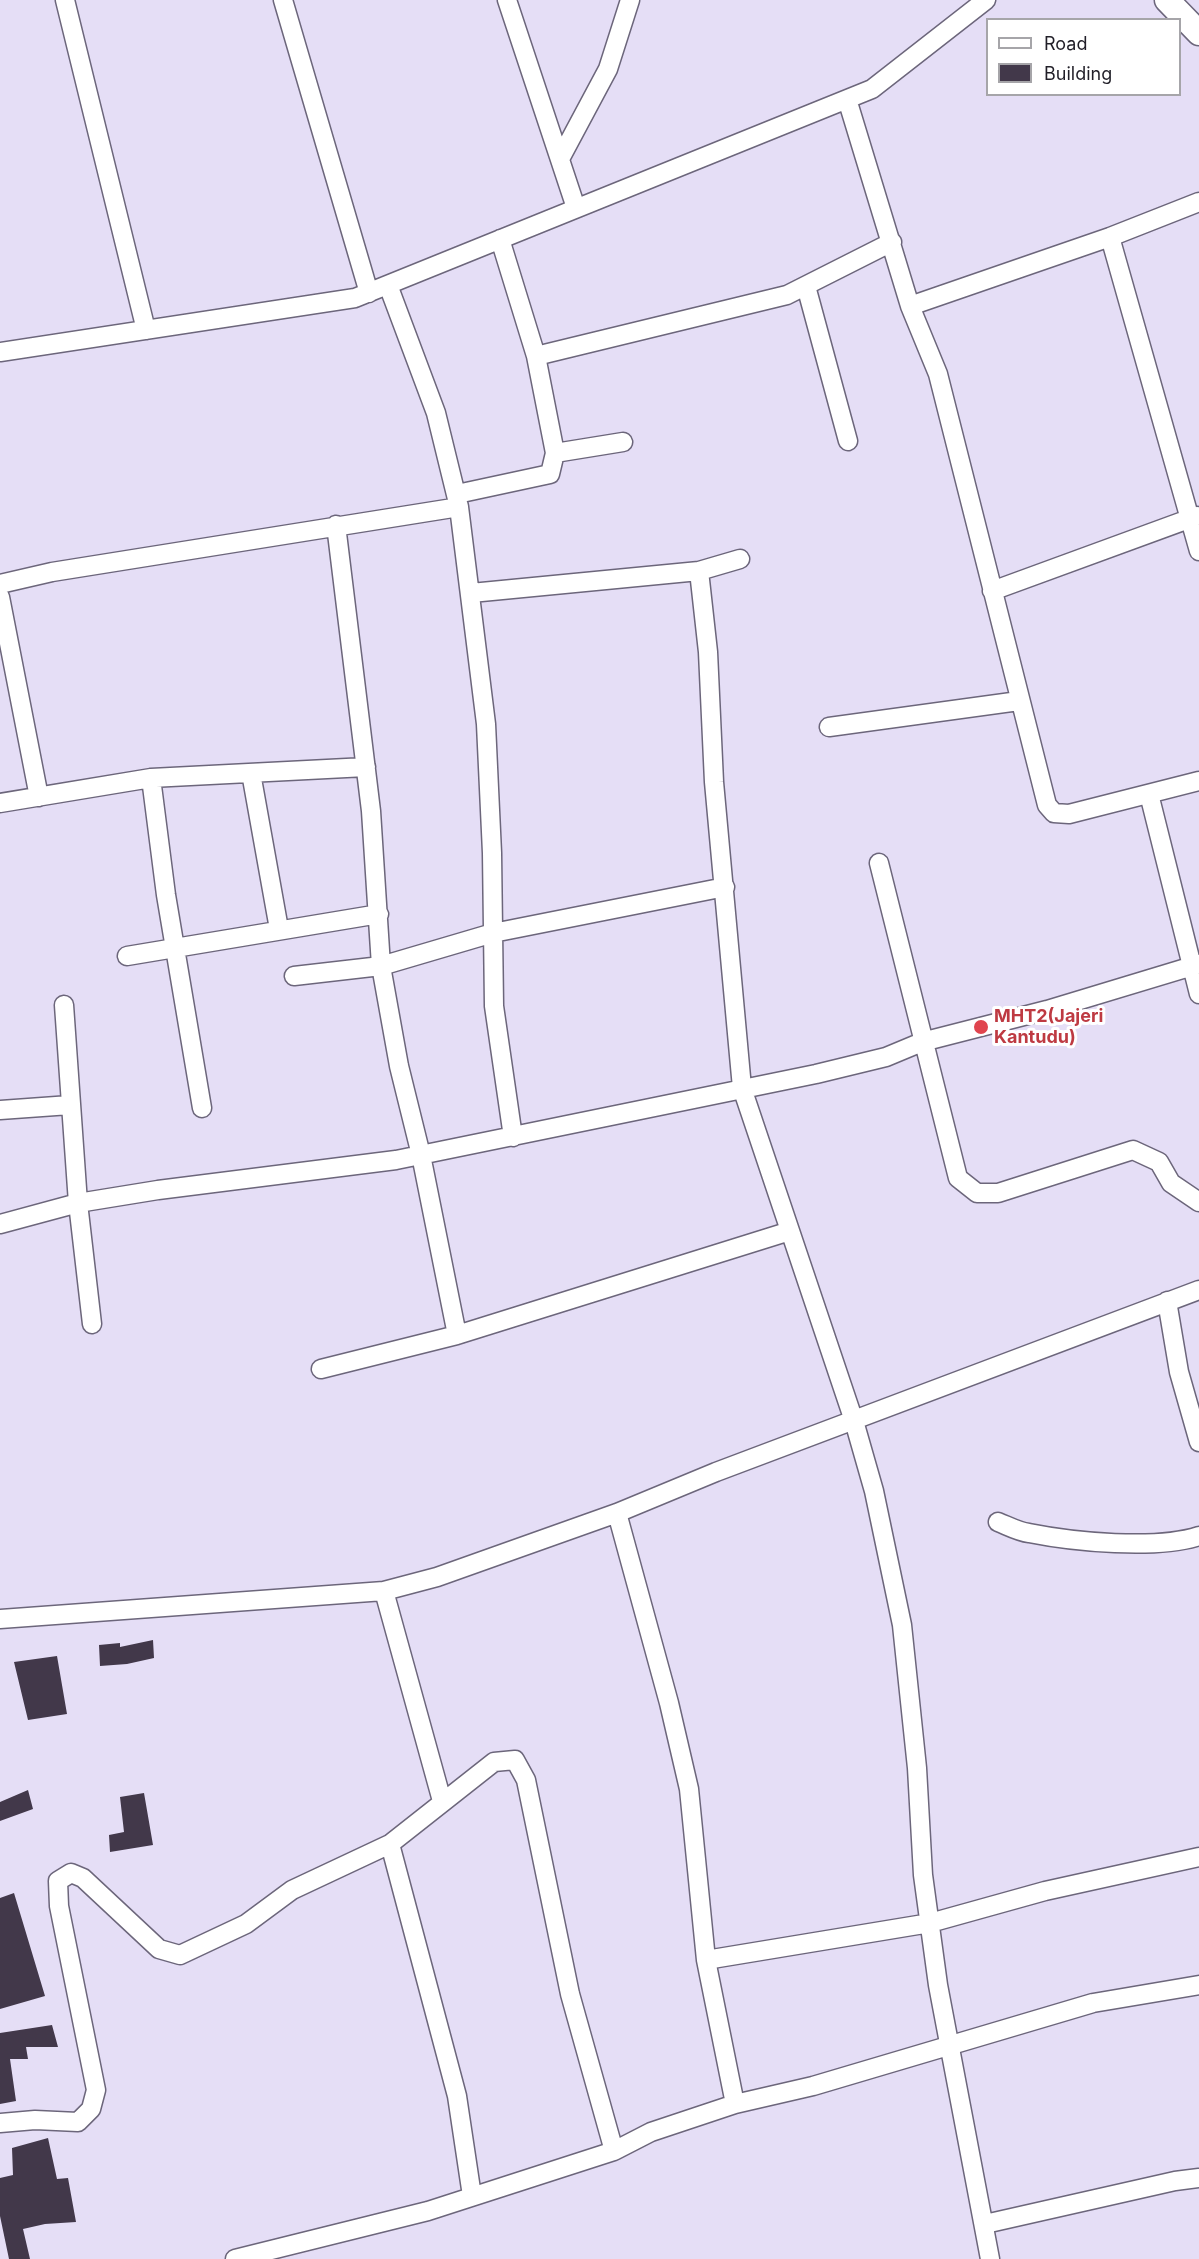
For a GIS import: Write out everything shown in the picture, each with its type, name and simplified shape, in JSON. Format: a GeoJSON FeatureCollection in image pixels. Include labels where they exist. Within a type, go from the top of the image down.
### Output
{"type":"FeatureCollection","features":[{"type":"Feature","properties":{"kind":"street"},"geometry":{"type":"LineString","coordinates":[[65,0],[146,330]]}},
{"type":"Feature","properties":{"kind":"street"},"geometry":{"type":"LineString","coordinates":[[283,0],[369,292]]}},
{"type":"Feature","properties":{"kind":"street"},"geometry":{"type":"LineString","coordinates":[[507,0],[576,208]]}},
{"type":"Feature","properties":{"kind":"street"},"geometry":{"type":"LineString","coordinates":[[561,158],[608,69],[630,0]]}},
{"type":"Feature","properties":{"kind":"street"},"geometry":{"type":"LineString","coordinates":[[0,352],[355,298],[872,89],[986,0]]}},
{"type":"Feature","properties":{"kind":"street"},"geometry":{"type":"LineString","coordinates":[[1167,0],[1199,33]]}},
{"type":"Feature","properties":{"kind":"street"},"geometry":{"type":"LineString","coordinates":[[847,99],[910,306],[938,374],[1047,805],[1054,813],[1069,814],[1199,781]]}},
{"type":"Feature","properties":{"kind":"street"},"geometry":{"type":"LineString","coordinates":[[910,306],[1110,237],[1199,202]]}},
{"type":"Feature","properties":{"kind":"street"},"geometry":{"type":"LineString","coordinates":[[1110,237],[1193,517],[1199,551]]}},
{"type":"Feature","properties":{"kind":"street"},"geometry":{"type":"LineString","coordinates":[[0,584],[52,572],[336,525],[458,501],[549,474],[555,453],[536,356],[500,239]]}},
{"type":"Feature","properties":{"kind":"street"},"geometry":{"type":"LineString","coordinates":[[536,356],[787,295],[892,243]]}},
{"type":"Feature","properties":{"kind":"street"},"geometry":{"type":"LineString","coordinates":[[388,285],[436,413],[458,501],[486,724],[494,1006],[513,1137]]}},
{"type":"Feature","properties":{"kind":"street"},"geometry":{"type":"LineString","coordinates":[[806,286],[848,441]]}},
{"type":"Feature","properties":{"kind":"street"},"geometry":{"type":"LineString","coordinates":[[555,453],[623,442]]}},
{"type":"Feature","properties":{"kind":"street"},"geometry":{"type":"LineString","coordinates":[[992,591],[1193,517]]}},
{"type":"Feature","properties":{"kind":"street"},"geometry":{"type":"LineString","coordinates":[[336,525],[366,767],[379,914],[381,966],[399,1066],[422,1155],[457,1335]]}},
{"type":"Feature","properties":{"kind":"street"},"geometry":{"type":"LineString","coordinates":[[471,593],[699,571],[740,559]]}},
{"type":"Feature","properties":{"kind":"street"},"geometry":{"type":"LineString","coordinates":[[699,571],[742,1088],[854,1421],[874,1491],[902,1625],[917,1768],[923,1875],[930,1923],[949,2044],[990,2259]]}},
{"type":"Feature","properties":{"kind":"street"},"geometry":{"type":"LineString","coordinates":[[0,597],[39,797]]}},
{"type":"Feature","properties":{"kind":"street"},"geometry":{"type":"LineString","coordinates":[[829,727],[1020,701]]}},
{"type":"Feature","properties":{"kind":"street"},"geometry":{"type":"LineString","coordinates":[[0,803],[151,778],[366,767]]}},
{"type":"Feature","properties":{"kind":"street"},"geometry":{"type":"LineString","coordinates":[[251,773],[279,929]]}},
{"type":"Feature","properties":{"kind":"street"},"geometry":{"type":"LineString","coordinates":[[151,778],[166,895],[202,1108]]}},
{"type":"Feature","properties":{"kind":"street"},"geometry":{"type":"LineString","coordinates":[[1149,794],[1195,965],[1199,994]]}},
{"type":"Feature","properties":{"kind":"street"},"geometry":{"type":"LineString","coordinates":[[879,863],[922,1042],[958,1178],[977,1193],[998,1193],[1132,1150],[1158,1162],[1171,1183],[1199,1203]]}},
{"type":"Feature","properties":{"kind":"street"},"geometry":{"type":"LineString","coordinates":[[294,976],[381,966],[493,933],[725,887]]}},
{"type":"Feature","properties":{"kind":"street"},"geometry":{"type":"LineString","coordinates":[[127,956],[379,914]]}},
{"type":"Feature","properties":{"kind":"street"},"geometry":{"type":"LineString","coordinates":[[0,1224],[78,1203],[422,1155],[886,1057],[922,1042],[1047,1010],[1195,965]]}},
{"type":"Feature","properties":{"kind":"street"},"geometry":{"type":"LineString","coordinates":[[64,1005],[78,1203],[92,1324]]}},
{"type":"Feature","properties":{"kind":"street"},"geometry":{"type":"LineString","coordinates":[[0,1110],[70,1105]]}},
{"type":"Feature","properties":{"kind":"street"},"geometry":{"type":"LineString","coordinates":[[321,1369],[457,1335],[790,1231]]}},
{"type":"Feature","properties":{"kind":"street"},"geometry":{"type":"LineString","coordinates":[[0,1618],[384,1591],[437,1577],[617,1513],[716,1472],[1199,1290]]}},
{"type":"Feature","properties":{"kind":"street"},"geometry":{"type":"LineString","coordinates":[[1167,1301],[1179,1372],[1199,1442]]}},
{"type":"Feature","properties":{"kind":"street"},"geometry":{"type":"LineString","coordinates":[[617,1513],[669,1703],[689,1789],[706,1960],[735,2104]]}},
{"type":"Feature","properties":{"kind":"street"},"geometry":{"type":"LineString","coordinates":[[998,1522],[1027,1533],[1109,1543],[1185,1540],[1199,1536]]}},
{"type":"Feature","properties":{"kind":"street"},"geometry":{"type":"LineString","coordinates":[[384,1591],[442,1801]]}},
{"type":"Feature","properties":{"kind":"street"},"geometry":{"type":"LineString","coordinates":[[0,2124],[35,2120],[78,2122],[91,2109],[96,2090],[59,1906],[58,1881],[71,1873],[83,1878],[159,1948],[180,1955],[246,1924],[292,1890],[390,1844],[494,1762],[515,1760],[526,1780],[570,1994],[614,2151]]}},
{"type":"Feature","properties":{"kind":"street"},"geometry":{"type":"LineString","coordinates":[[390,1844],[457,2096],[472,2196]]}},
{"type":"Feature","properties":{"kind":"street"},"geometry":{"type":"LineString","coordinates":[[706,1960],[930,1923],[1045,1891],[1199,1857]]}},
{"type":"Feature","properties":{"kind":"street"},"geometry":{"type":"LineString","coordinates":[[235,2259],[428,2211],[614,2151],[651,2132],[735,2104],[813,2086],[949,2044],[989,2036],[1093,2003],[1199,1985]]}},
{"type":"Feature","properties":{"kind":"street"},"geometry":{"type":"LineString","coordinates":[[985,2224],[1175,2181],[1199,2178]]}},
{"type":"Feature","properties":{"kind":"building"},"geometry":{"type":"Polygon","coordinates":[[[153,1640],[154,1658],[127,1664],[100,1666],[99,1645],[120,1643],[120,1647],[153,1640]]]}},
{"type":"Feature","properties":{"kind":"building"},"geometry":{"type":"Polygon","coordinates":[[[57,1656],[67,1714],[28,1720],[14,1662],[57,1656]]]}},
{"type":"Feature","properties":{"kind":"building"},"geometry":{"type":"Polygon","coordinates":[[[28,1790],[33,1809],[0,1821],[0,1802],[28,1790]]]}},
{"type":"Feature","properties":{"kind":"building"},"geometry":{"type":"Polygon","coordinates":[[[144,1793],[153,1845],[110,1852],[109,1835],[124,1832],[120,1797],[144,1793]]]}},
{"type":"Feature","properties":{"kind":"building"},"geometry":{"type":"Polygon","coordinates":[[[14,1893],[45,1996],[0,2009],[0,1898],[14,1893]]]}},
{"type":"Feature","properties":{"kind":"building"},"geometry":{"type":"Polygon","coordinates":[[[52,2025],[58,2047],[26,2047],[28,2059],[10,2059],[16,2101],[0,2104],[0,2033],[52,2025]]]}},
{"type":"Feature","properties":{"kind":"building"},"geometry":{"type":"Polygon","coordinates":[[[48,2138],[57,2179],[68,2178],[76,2222],[45,2224],[23,2229],[30,2259],[9,2259],[0,2216],[0,2178],[13,2175],[12,2148],[48,2138]]]}},
{"type":"Feature","properties":{"kind":"place","name":"MHT2(Jajeri Kantudu)"},"geometry":{"type":"Point","coordinates":[981,1027]}}]}
